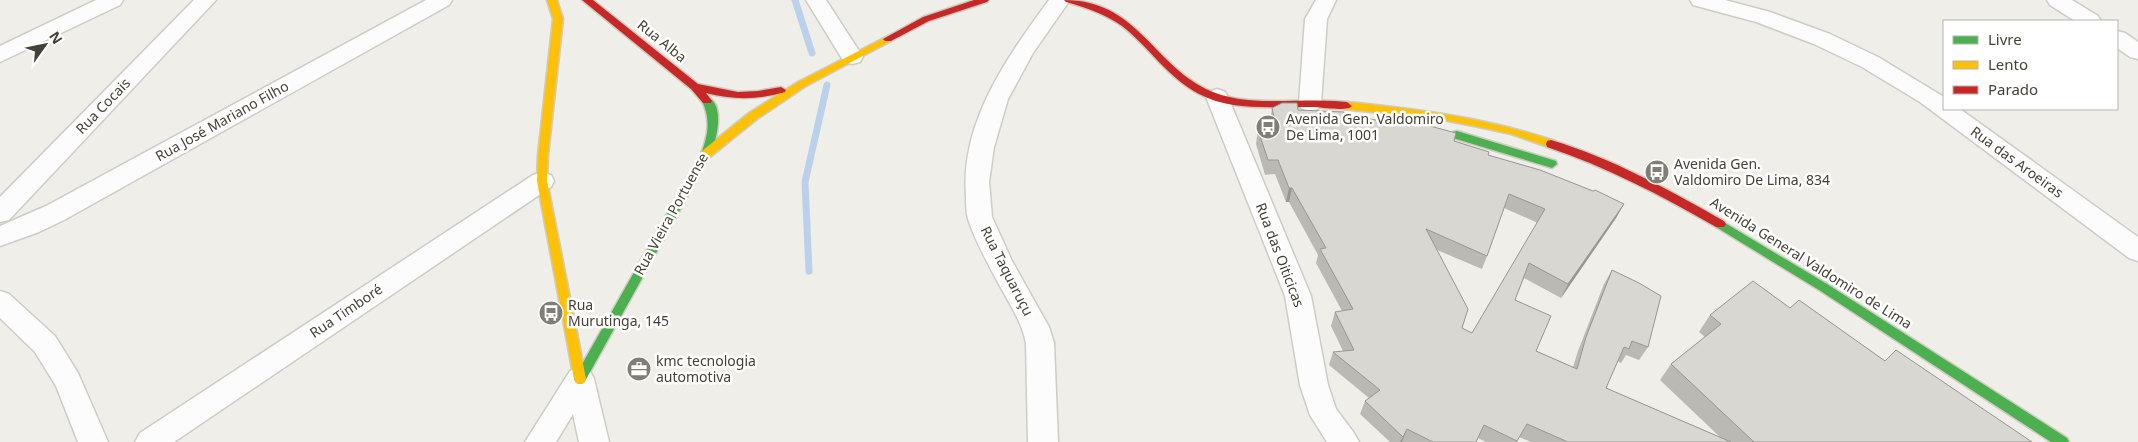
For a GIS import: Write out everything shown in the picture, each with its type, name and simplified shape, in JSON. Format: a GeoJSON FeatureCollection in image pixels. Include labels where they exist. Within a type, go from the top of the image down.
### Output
{"type":"FeatureCollection","features":[{"type":"Feature","properties":{"kind":"street"},"geometry":{"type":"LineString","coordinates":[[0,55],[113,0]]}},
{"type":"Feature","properties":{"kind":"street","name":"Rua Cocais"},"geometry":{"type":"LineString","coordinates":[[0,213],[206,0]]}},
{"type":"Feature","properties":{"kind":"street","name":"Rua José Mariano Filho"},"geometry":{"type":"LineString","coordinates":[[0,236],[55,213],[442,0]]}},
{"type":"Feature","properties":{"kind":"street"},"geometry":{"type":"LineString","coordinates":[[552,0],[562,16],[542,156],[542,181],[574,332],[580,379],[594,442]]}},
{"type":"Feature","properties":{"kind":"street"},"geometry":{"type":"LineString","coordinates":[[816,0],[852,57]]}},
{"type":"Feature","properties":{"kind":"street"},"geometry":{"type":"LineString","coordinates":[[706,154],[753,116],[802,84],[926,19],[984,0]]}},
{"type":"Feature","properties":{"kind":"street","name":"Rua Taquaruçu"},"geometry":{"type":"LineString","coordinates":[[1043,442],[1040,343],[1036,327],[1000,263],[980,217],[977,182],[982,147],[997,99],[1023,51],[1060,0]]}},
{"type":"Feature","properties":{"kind":"street","name":"Avenida General Valdomiro de Lima"},"geometry":{"type":"LineString","coordinates":[[1070,0],[1106,13],[1129,27],[1177,75],[1199,90],[1217,97],[1258,104],[1310,103],[1452,117],[1510,130],[1620,173],[1695,209],[1774,254],[2062,442]]}},
{"type":"Feature","properties":{"kind":"street"},"geometry":{"type":"LineString","coordinates":[[1310,103],[1316,19],[1326,0]]}},
{"type":"Feature","properties":{"kind":"street","name":"Rua das Aroeiras"},"geometry":{"type":"LineString","coordinates":[[1700,0],[1764,17],[1822,39],[1870,62],[1943,108]]}},
{"type":"Feature","properties":{"kind":"street"},"geometry":{"type":"LineString","coordinates":[[2057,0],[2088,20]]}},
{"type":"Feature","properties":{"kind":"street","name":"Rua Alba"},"geometry":{"type":"LineString","coordinates":[[583,4],[597,7],[695,87]]}},
{"type":"Feature","properties":{"kind":"street"},"geometry":{"type":"LineString","coordinates":[[2118,39],[2138,52]]}},
{"type":"Feature","properties":{"kind":"street"},"geometry":{"type":"LineString","coordinates":[[695,87],[744,98],[767,94],[802,84]]}},
{"type":"Feature","properties":{"kind":"street","name":"Rua Vieira Portuense"},"geometry":{"type":"LineString","coordinates":[[540,442],[580,379],[706,154],[713,136],[715,122],[712,109],[695,87]]}},
{"type":"Feature","properties":{"kind":"street","name":"Rua das Oiticicas"},"geometry":{"type":"LineString","coordinates":[[1217,97],[1298,296],[1314,386],[1324,415],[1344,442]]}},
{"type":"Feature","properties":{"kind":"street","name":"Avenida General Valdomiro de Lima"},"geometry":{"type":"LineString","coordinates":[[1382,109],[1565,169]]}},
{"type":"Feature","properties":{"kind":"street","name":"Rua das Aroeiras"},"geometry":{"type":"LineString","coordinates":[[1946,110],[2138,250]]}},
{"type":"Feature","properties":{"kind":"street","name":"Rua Timboré"},"geometry":{"type":"LineString","coordinates":[[150,442],[542,181]]}},
{"type":"Feature","properties":{"kind":"street"},"geometry":{"type":"LineString","coordinates":[[0,302],[46,344],[68,381],[92,442]]}},
{"type":"Feature","properties":{"kind":"street"},"geometry":{"type":"LineString","coordinates":[[596,324],[614,318]]}},
{"type":"Feature","properties":{"kind":"building"},"geometry":{"type":"Polygon","coordinates":[[[1282,103],[1297,103],[1298,110],[1344,112],[1345,114],[1391,123],[1393,116],[1456,133],[1454,141],[1489,152],[1488,155],[1540,170],[1593,191],[1595,190],[1624,204],[1568,284],[1529,263],[1515,300],[1551,316],[1536,351],[1577,369],[1586,337],[1612,270],[1661,296],[1648,347],[1632,341],[1629,349],[1624,347],[1606,388],[1731,442],[1568,442],[1527,424],[1517,441],[1484,425],[1476,442],[1433,442],[1407,429],[1403,437],[1365,401],[1380,390],[1333,352],[1354,350],[1335,312],[1353,309],[1320,249],[1326,248],[1292,188],[1289,188],[1278,160],[1268,160],[1258,130],[1276,126],[1272,108],[1282,103]],[[1509,194],[1487,256],[1426,229],[1468,309],[1462,328],[1472,333],[1545,209],[1509,194]]]}},
{"type":"Feature","properties":{"kind":"building"},"geometry":{"type":"Polygon","coordinates":[[[1753,281],[1790,308],[1799,300],[1885,361],[1896,350],[2032,442],[1754,442],[1671,364],[1721,324],[1710,315],[1753,281]]]}},
{"type":"Feature","properties":{"kind":"waterway"},"geometry":{"type":"LineString","coordinates":[[795,0],[812,53]]}},
{"type":"Feature","properties":{"kind":"waterway"},"geometry":{"type":"LineString","coordinates":[[809,271],[805,182],[827,85]]}},
{"type":"Feature","properties":{"kind":"traffic: fast"},"geometry":{"type":"LineString","coordinates":[[580,379],[706,154],[714,128],[713,115],[707,101]]}},
{"type":"Feature","properties":{"kind":"traffic: fast"},"geometry":{"type":"LineString","coordinates":[[1457,135],[1552,164]]}},
{"type":"Feature","properties":{"kind":"traffic: fast"},"geometry":{"type":"LineString","coordinates":[[1720,224],[1823,287],[2062,442]]}},
{"type":"Feature","properties":{"kind":"traffic: slow"},"geometry":{"type":"LineString","coordinates":[[552,0],[558,19],[543,155],[542,181],[580,379]]}},
{"type":"Feature","properties":{"kind":"traffic: slow"},"geometry":{"type":"LineString","coordinates":[[706,154],[753,116],[802,84],[888,39]]}},
{"type":"Feature","properties":{"kind":"traffic: slow"},"geometry":{"type":"LineString","coordinates":[[1347,106],[1420,113],[1474,122],[1551,144]]}},
{"type":"Feature","properties":{"kind":"traffic: jam"},"geometry":{"type":"LineString","coordinates":[[587,0],[695,87],[707,101]]}},
{"type":"Feature","properties":{"kind":"traffic: jam"},"geometry":{"type":"LineString","coordinates":[[888,39],[926,19],[984,0]]}},
{"type":"Feature","properties":{"kind":"traffic: jam"},"geometry":{"type":"LineString","coordinates":[[1069,0],[1098,9],[1125,24],[1181,78],[1203,92],[1237,102],[1310,103],[1347,106]]}},
{"type":"Feature","properties":{"kind":"traffic: jam"},"geometry":{"type":"LineString","coordinates":[[695,87],[717,93],[738,95],[758,95],[781,90]]}},
{"type":"Feature","properties":{"kind":"traffic: jam"},"geometry":{"type":"LineString","coordinates":[[1551,144],[1595,160],[1679,201],[1720,224]]}},
{"type":"Feature","properties":{"kind":"place","name":"Avenida Gen. Valdomiro De Lima, 1001"},"geometry":{"type":"Point","coordinates":[1268,127]}},
{"type":"Feature","properties":{"kind":"place","name":"Avenida Gen. Valdomiro De Lima, 834"},"geometry":{"type":"Point","coordinates":[1657,172]}},
{"type":"Feature","properties":{"kind":"place","name":"Rua Murutinga, 145"},"geometry":{"type":"Point","coordinates":[551,313]}},
{"type":"Feature","properties":{"kind":"place","name":"kmc tecnologia automotiva"},"geometry":{"type":"Point","coordinates":[639,369]}}]}
